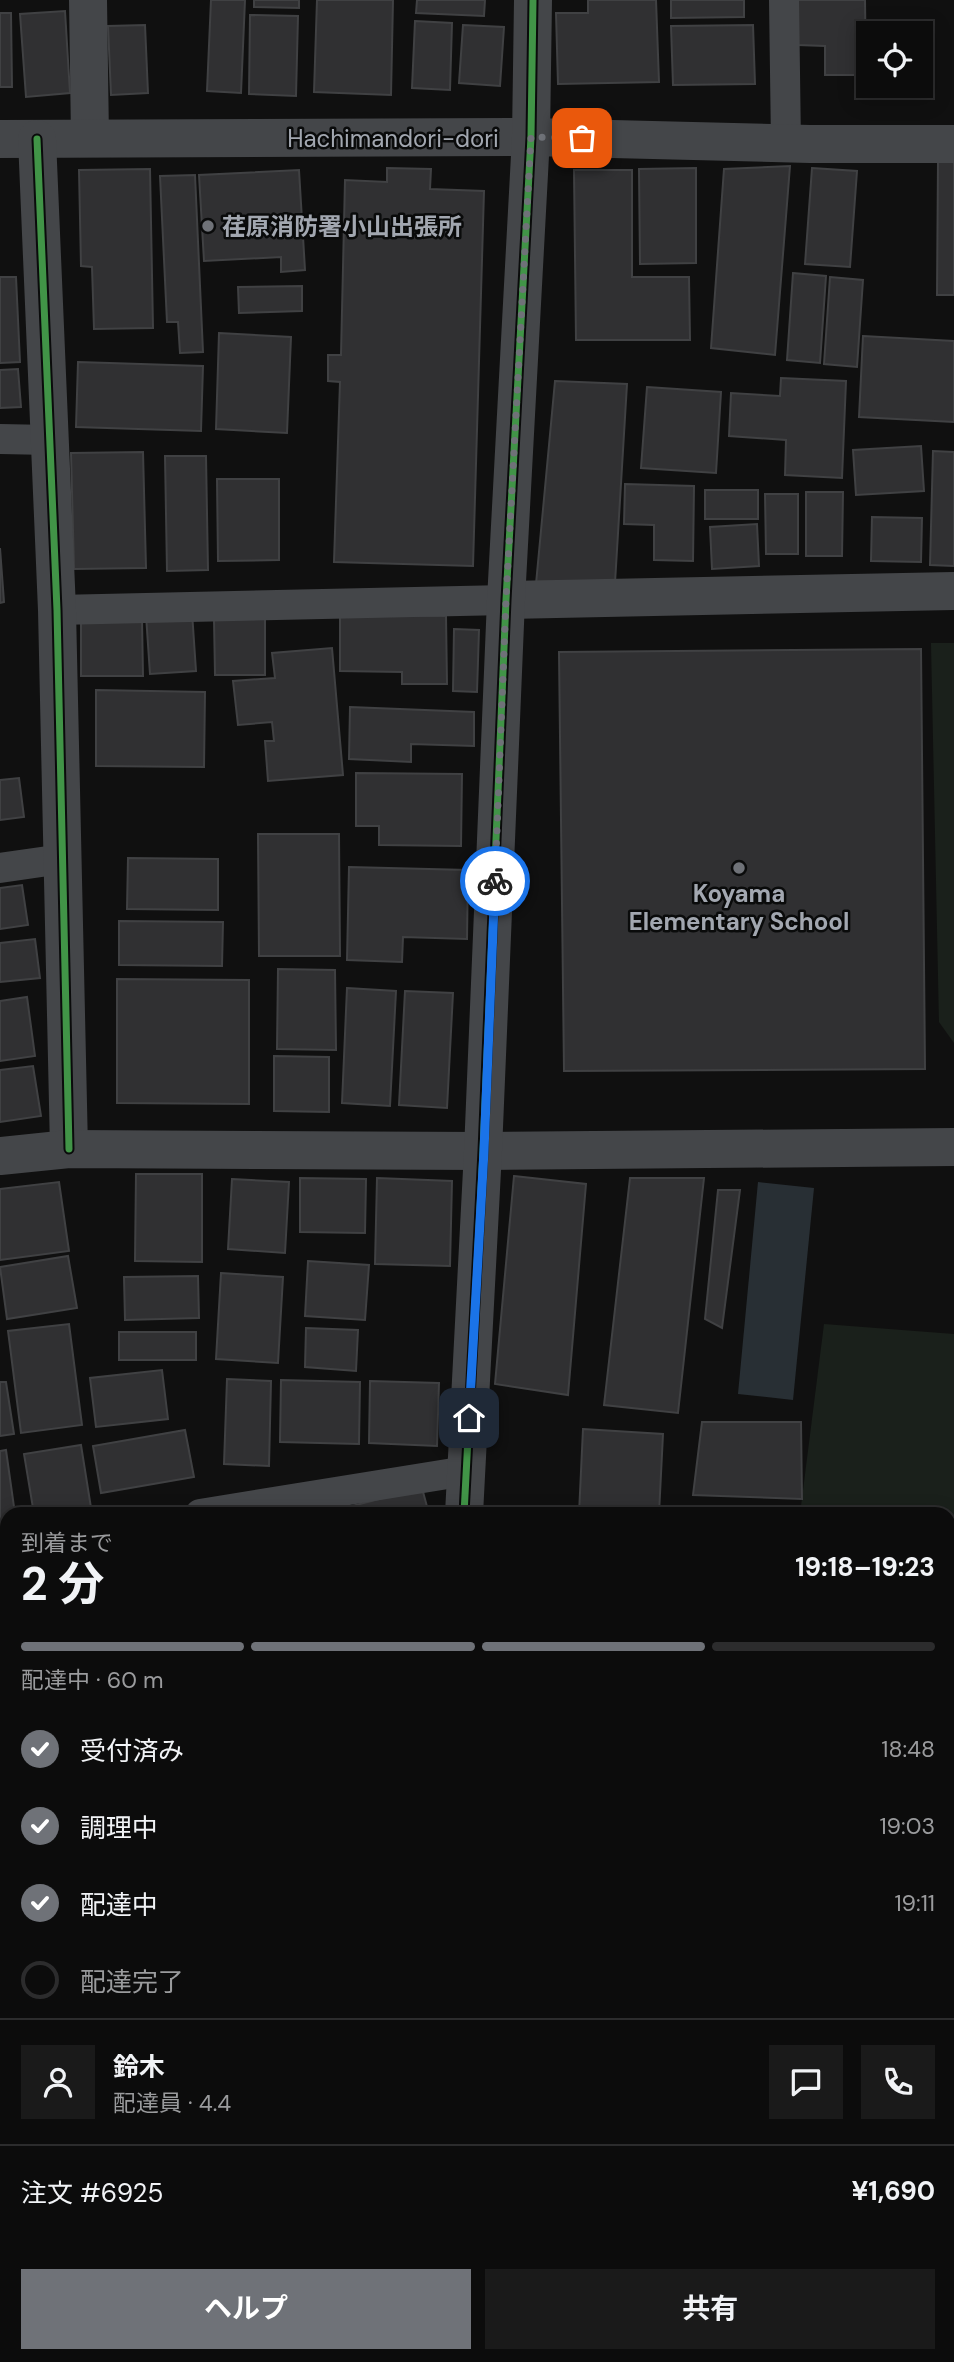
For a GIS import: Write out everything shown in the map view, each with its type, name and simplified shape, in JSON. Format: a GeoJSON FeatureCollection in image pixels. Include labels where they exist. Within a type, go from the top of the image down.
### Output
{"type":"FeatureCollection","features":[{"type":"Feature","properties":{"kind":"street"},"geometry":{"type":"LineString","coordinates":[[88,0],[90,138]]}},
{"type":"Feature","properties":{"kind":"street"},"geometry":{"type":"LineString","coordinates":[[464,1507],[484,1151],[506,600],[531,137],[533,0]]}},
{"type":"Feature","properties":{"kind":"street","name":"Hachimandori-dori"},"geometry":{"type":"LineString","coordinates":[[0,139],[531,137],[786,144],[954,144]]}},
{"type":"Feature","properties":{"kind":"street"},"geometry":{"type":"LineString","coordinates":[[37,139],[57,611],[69,1149]]}},
{"type":"Feature","properties":{"kind":"street"},"geometry":{"type":"LineString","coordinates":[[506,600],[954,591]]}},
{"type":"Feature","properties":{"kind":"street"},"geometry":{"type":"LineString","coordinates":[[0,1156],[69,1149],[484,1151],[954,1147]]}},
{"type":"Feature","properties":{"kind":"lane"},"geometry":{"type":"LineString","coordinates":[[785,0],[786,144]]}},
{"type":"Feature","properties":{"kind":"lane"},"geometry":{"type":"LineString","coordinates":[[0,439],[50,440]]}},
{"type":"Feature","properties":{"kind":"lane"},"geometry":{"type":"LineString","coordinates":[[57,611],[506,600]]}},
{"type":"Feature","properties":{"kind":"lane"},"geometry":{"type":"LineString","coordinates":[[0,868],[62,859]]}},
{"type":"Feature","properties":{"kind":"lane"},"geometry":{"type":"LineString","coordinates":[[243,1507],[466,1471]]}},
{"type":"Feature","properties":{"kind":"shaded area"},"geometry":{"type":"Polygon","coordinates":[[[931,643],[954,643],[954,1043],[939,1022],[931,643]]]}},
{"type":"Feature","properties":{"kind":"shaded area"},"geometry":{"type":"Polygon","coordinates":[[[758,1182],[814,1188],[793,1400],[738,1394],[758,1182]]]}},
{"type":"Feature","properties":{"kind":"shaded area"},"geometry":{"type":"Polygon","coordinates":[[[824,1324],[954,1334],[954,1507],[801,1507],[824,1324]]]}},
{"type":"Feature","properties":{"kind":"building"},"geometry":{"type":"Polygon","coordinates":[[[211,0],[245,0],[241,93],[207,91],[211,0]]]}},
{"type":"Feature","properties":{"kind":"building"},"geometry":{"type":"Polygon","coordinates":[[[254,0],[299,0],[299,8],[254,7],[254,0]]]}},
{"type":"Feature","properties":{"kind":"building"},"geometry":{"type":"Polygon","coordinates":[[[317,0],[393,0],[391,95],[314,92],[317,0]]]}},
{"type":"Feature","properties":{"kind":"building"},"geometry":{"type":"Polygon","coordinates":[[[417,0],[485,0],[484,16],[416,13],[417,0]]]}},
{"type":"Feature","properties":{"kind":"building"},"geometry":{"type":"Polygon","coordinates":[[[588,0],[656,0],[659,82],[558,84],[556,13],[588,13],[588,0]]]}},
{"type":"Feature","properties":{"kind":"building"},"geometry":{"type":"Polygon","coordinates":[[[671,0],[744,0],[744,17],[671,18],[671,0]]]}},
{"type":"Feature","properties":{"kind":"building"},"geometry":{"type":"Polygon","coordinates":[[[797,0],[865,0],[865,21],[856,21],[856,75],[825,75],[825,46],[798,45],[797,0]]]}},
{"type":"Feature","properties":{"kind":"building"},"geometry":{"type":"Polygon","coordinates":[[[65,11],[70,93],[26,97],[20,14],[65,11]]]}},
{"type":"Feature","properties":{"kind":"building"},"geometry":{"type":"Polygon","coordinates":[[[0,13],[11,13],[12,87],[0,87],[0,13]]]}},
{"type":"Feature","properties":{"kind":"building"},"geometry":{"type":"Polygon","coordinates":[[[250,15],[298,16],[296,96],[249,94],[250,15]]]}},
{"type":"Feature","properties":{"kind":"building"},"geometry":{"type":"Polygon","coordinates":[[[415,21],[452,23],[450,90],[412,88],[415,21]]]}},
{"type":"Feature","properties":{"kind":"building"},"geometry":{"type":"Polygon","coordinates":[[[145,25],[148,93],[111,95],[108,26],[145,25]]]}},
{"type":"Feature","properties":{"kind":"building"},"geometry":{"type":"Polygon","coordinates":[[[463,25],[504,27],[500,86],[459,83],[463,25]]]}},
{"type":"Feature","properties":{"kind":"building"},"geometry":{"type":"Polygon","coordinates":[[[753,25],[755,84],[673,85],[671,26],[753,25]]]}},
{"type":"Feature","properties":{"kind":"building"},"geometry":{"type":"Polygon","coordinates":[[[938,161],[954,162],[954,295],[937,295],[938,161]]]}},
{"type":"Feature","properties":{"kind":"building"},"geometry":{"type":"Polygon","coordinates":[[[790,166],[775,355],[711,348],[724,169],[790,166]]]}},
{"type":"Feature","properties":{"kind":"building"},"geometry":{"type":"Polygon","coordinates":[[[387,168],[431,169],[430,189],[484,191],[473,566],[334,562],[340,382],[328,381],[328,355],[341,355],[345,180],[387,182],[387,168]]]}},
{"type":"Feature","properties":{"kind":"building"},"geometry":{"type":"Polygon","coordinates":[[[696,168],[696,263],[640,264],[639,169],[696,168]]]}},
{"type":"Feature","properties":{"kind":"building"},"geometry":{"type":"Polygon","coordinates":[[[812,168],[857,171],[850,267],[805,264],[812,168]]]}},
{"type":"Feature","properties":{"kind":"building"},"geometry":{"type":"Polygon","coordinates":[[[150,169],[153,328],[94,329],[92,267],[81,266],[79,170],[150,169]]]}},
{"type":"Feature","properties":{"kind":"building"},"geometry":{"type":"Polygon","coordinates":[[[299,170],[305,270],[281,272],[281,257],[204,261],[199,175],[299,170]]]}},
{"type":"Feature","properties":{"kind":"building"},"geometry":{"type":"Polygon","coordinates":[[[574,170],[632,170],[632,277],[689,277],[690,340],[576,340],[574,170]]]}},
{"type":"Feature","properties":{"kind":"building"},"geometry":{"type":"Polygon","coordinates":[[[195,175],[203,352],[180,353],[178,322],[167,322],[160,176],[195,175]]]}},
{"type":"Feature","properties":{"kind":"building"},"geometry":{"type":"Polygon","coordinates":[[[793,273],[826,276],[820,363],[787,360],[793,273]]]}},
{"type":"Feature","properties":{"kind":"building"},"geometry":{"type":"Polygon","coordinates":[[[0,277],[16,277],[20,362],[0,363],[0,277]]]}},
{"type":"Feature","properties":{"kind":"building"},"geometry":{"type":"Polygon","coordinates":[[[830,277],[863,280],[857,367],[824,364],[830,277]]]}},
{"type":"Feature","properties":{"kind":"building"},"geometry":{"type":"Polygon","coordinates":[[[302,286],[302,311],[239,313],[238,287],[302,286]]]}},
{"type":"Feature","properties":{"kind":"building"},"geometry":{"type":"Polygon","coordinates":[[[219,333],[291,337],[287,433],[216,429],[219,333]]]}},
{"type":"Feature","properties":{"kind":"building"},"geometry":{"type":"Polygon","coordinates":[[[863,336],[954,341],[954,422],[859,417],[863,336]]]}},
{"type":"Feature","properties":{"kind":"building"},"geometry":{"type":"Polygon","coordinates":[[[78,362],[203,366],[201,431],[76,427],[78,362]]]}},
{"type":"Feature","properties":{"kind":"building"},"geometry":{"type":"Polygon","coordinates":[[[18,369],[21,407],[0,408],[0,370],[18,369]]]}},
{"type":"Feature","properties":{"kind":"building"},"geometry":{"type":"Polygon","coordinates":[[[781,378],[846,381],[842,478],[785,475],[786,440],[729,436],[731,393],[780,396],[781,378]]]}},
{"type":"Feature","properties":{"kind":"building"},"geometry":{"type":"Polygon","coordinates":[[[555,381],[627,384],[615,583],[536,584],[555,381]]]}},
{"type":"Feature","properties":{"kind":"building"},"geometry":{"type":"Polygon","coordinates":[[[647,387],[721,392],[716,473],[641,468],[647,387]]]}},
{"type":"Feature","properties":{"kind":"building"},"geometry":{"type":"Polygon","coordinates":[[[921,446],[924,491],[856,495],[853,450],[921,446]]]}},
{"type":"Feature","properties":{"kind":"building"},"geometry":{"type":"Polygon","coordinates":[[[933,451],[954,452],[954,566],[930,565],[933,451]]]}},
{"type":"Feature","properties":{"kind":"building"},"geometry":{"type":"Polygon","coordinates":[[[143,452],[146,568],[74,569],[71,453],[143,452]]]}},
{"type":"Feature","properties":{"kind":"building"},"geometry":{"type":"Polygon","coordinates":[[[165,456],[206,456],[208,570],[167,571],[165,456]]]}},
{"type":"Feature","properties":{"kind":"building"},"geometry":{"type":"Polygon","coordinates":[[[217,479],[279,479],[279,560],[218,561],[217,479]]]}},
{"type":"Feature","properties":{"kind":"building"},"geometry":{"type":"Polygon","coordinates":[[[625,484],[694,486],[693,561],[654,560],[654,525],[624,524],[625,484]]]}},
{"type":"Feature","properties":{"kind":"building"},"geometry":{"type":"Polygon","coordinates":[[[705,490],[758,490],[758,519],[705,519],[705,490]]]}},
{"type":"Feature","properties":{"kind":"building"},"geometry":{"type":"Polygon","coordinates":[[[806,492],[843,492],[842,556],[806,556],[806,492]]]}},
{"type":"Feature","properties":{"kind":"building"},"geometry":{"type":"Polygon","coordinates":[[[765,494],[798,494],[798,554],[766,554],[765,494]]]}},
{"type":"Feature","properties":{"kind":"building"},"geometry":{"type":"Polygon","coordinates":[[[872,517],[922,518],[921,562],[871,561],[872,517]]]}},
{"type":"Feature","properties":{"kind":"building"},"geometry":{"type":"Polygon","coordinates":[[[757,524],[759,566],[712,569],[710,527],[757,524]]]}},
{"type":"Feature","properties":{"kind":"building"},"geometry":{"type":"Polygon","coordinates":[[[0,548],[4,602],[0,603],[0,548]]]}},
{"type":"Feature","properties":{"kind":"building"},"geometry":{"type":"Polygon","coordinates":[[[265,610],[265,675],[215,675],[214,619],[265,610]]]}},
{"type":"Feature","properties":{"kind":"building"},"geometry":{"type":"Polygon","coordinates":[[[192,612],[196,671],[150,674],[146,615],[192,612]]]}},
{"type":"Feature","properties":{"kind":"building"},"geometry":{"type":"Polygon","coordinates":[[[340,615],[446,616],[447,684],[402,684],[402,672],[340,671],[340,615]]]}},
{"type":"Feature","properties":{"kind":"building"},"geometry":{"type":"Polygon","coordinates":[[[81,619],[142,619],[143,676],[81,676],[81,619]]]}},
{"type":"Feature","properties":{"kind":"building"},"geometry":{"type":"Polygon","coordinates":[[[454,629],[479,630],[477,692],[453,691],[454,629]]]}},
{"type":"Feature","properties":{"kind":"building"},"geometry":{"type":"Polygon","coordinates":[[[332,648],[343,775],[268,781],[265,741],[274,741],[272,722],[238,725],[233,681],[275,678],[272,653],[332,648]]]}},
{"type":"Feature","properties":{"kind":"building","name":"Koyama Elementary School"},"geometry":{"type":"Polygon","coordinates":[[[921,649],[925,1069],[564,1071],[559,652],[921,649]]]}},
{"type":"Feature","properties":{"kind":"building"},"geometry":{"type":"Polygon","coordinates":[[[96,690],[205,692],[204,767],[96,766],[96,690]]]}},
{"type":"Feature","properties":{"kind":"building"},"geometry":{"type":"Polygon","coordinates":[[[350,707],[474,712],[474,746],[411,744],[411,762],[349,759],[350,707]]]}},
{"type":"Feature","properties":{"kind":"building"},"geometry":{"type":"Polygon","coordinates":[[[356,773],[462,774],[461,846],[379,845],[379,826],[356,826],[356,773]]]}},
{"type":"Feature","properties":{"kind":"building"},"geometry":{"type":"Polygon","coordinates":[[[19,778],[24,817],[0,820],[0,780],[19,778]]]}},
{"type":"Feature","properties":{"kind":"building"},"geometry":{"type":"Polygon","coordinates":[[[258,834],[339,834],[340,956],[259,956],[258,834]]]}},
{"type":"Feature","properties":{"kind":"building"},"geometry":{"type":"Polygon","coordinates":[[[128,858],[218,859],[218,910],[127,909],[128,858]]]}},
{"type":"Feature","properties":{"kind":"building"},"geometry":{"type":"Polygon","coordinates":[[[349,867],[468,870],[467,939],[403,937],[402,962],[347,960],[349,867]]]}},
{"type":"Feature","properties":{"kind":"building"},"geometry":{"type":"Polygon","coordinates":[[[22,885],[28,925],[0,929],[0,888],[22,885]]]}},
{"type":"Feature","properties":{"kind":"building"},"geometry":{"type":"Polygon","coordinates":[[[119,921],[223,922],[222,966],[119,965],[119,921]]]}},
{"type":"Feature","properties":{"kind":"building"},"geometry":{"type":"Polygon","coordinates":[[[35,939],[40,978],[0,982],[0,943],[35,939]]]}},
{"type":"Feature","properties":{"kind":"building"},"geometry":{"type":"Polygon","coordinates":[[[278,969],[335,970],[336,1050],[277,1049],[278,969]]]}},
{"type":"Feature","properties":{"kind":"building"},"geometry":{"type":"Polygon","coordinates":[[[117,979],[249,980],[249,1104],[117,1103],[117,979]]]}},
{"type":"Feature","properties":{"kind":"building"},"geometry":{"type":"Polygon","coordinates":[[[347,988],[396,991],[390,1106],[342,1103],[347,988]]]}},
{"type":"Feature","properties":{"kind":"building"},"geometry":{"type":"Polygon","coordinates":[[[405,991],[453,993],[447,1108],[399,1105],[405,991]]]}},
{"type":"Feature","properties":{"kind":"building"},"geometry":{"type":"Polygon","coordinates":[[[27,997],[35,1056],[0,1061],[0,1001],[27,997]]]}},
{"type":"Feature","properties":{"kind":"building"},"geometry":{"type":"Polygon","coordinates":[[[274,1056],[329,1057],[329,1112],[274,1111],[274,1056]]]}},
{"type":"Feature","properties":{"kind":"building"},"geometry":{"type":"Polygon","coordinates":[[[33,1066],[41,1116],[0,1122],[0,1070],[33,1066]]]}},
{"type":"Feature","properties":{"kind":"building"},"geometry":{"type":"Polygon","coordinates":[[[136,1174],[202,1174],[202,1262],[135,1261],[136,1174]]]}},
{"type":"Feature","properties":{"kind":"building"},"geometry":{"type":"Polygon","coordinates":[[[514,1176],[586,1184],[568,1395],[495,1384],[514,1176]]]}},
{"type":"Feature","properties":{"kind":"building"},"geometry":{"type":"Polygon","coordinates":[[[300,1178],[366,1179],[365,1233],[300,1232],[300,1178]]]}},
{"type":"Feature","properties":{"kind":"building"},"geometry":{"type":"Polygon","coordinates":[[[377,1178],[452,1181],[450,1266],[375,1264],[377,1178]]]}},
{"type":"Feature","properties":{"kind":"building"},"geometry":{"type":"Polygon","coordinates":[[[630,1178],[704,1178],[678,1413],[604,1405],[630,1178]]]}},
{"type":"Feature","properties":{"kind":"building"},"geometry":{"type":"Polygon","coordinates":[[[232,1179],[289,1182],[285,1253],[228,1249],[232,1179]]]}},
{"type":"Feature","properties":{"kind":"building"},"geometry":{"type":"Polygon","coordinates":[[[59,1182],[69,1251],[0,1260],[0,1189],[59,1182]]]}},
{"type":"Feature","properties":{"kind":"building"},"geometry":{"type":"Polygon","coordinates":[[[718,1190],[740,1190],[722,1328],[705,1319],[718,1190]]]}},
{"type":"Feature","properties":{"kind":"building"},"geometry":{"type":"Polygon","coordinates":[[[68,1256],[77,1308],[7,1319],[0,1267],[68,1256]]]}},
{"type":"Feature","properties":{"kind":"building"},"geometry":{"type":"Polygon","coordinates":[[[308,1261],[369,1265],[365,1320],[305,1316],[308,1261]]]}},
{"type":"Feature","properties":{"kind":"building"},"geometry":{"type":"Polygon","coordinates":[[[221,1273],[283,1277],[278,1363],[216,1359],[221,1273]]]}},
{"type":"Feature","properties":{"kind":"building"},"geometry":{"type":"Polygon","coordinates":[[[198,1276],[199,1318],[125,1320],[124,1277],[198,1276]]]}},
{"type":"Feature","properties":{"kind":"building"},"geometry":{"type":"Polygon","coordinates":[[[69,1324],[82,1425],[21,1433],[8,1331],[69,1324]]]}},
{"type":"Feature","properties":{"kind":"building"},"geometry":{"type":"Polygon","coordinates":[[[306,1328],[358,1330],[356,1371],[305,1367],[306,1328]]]}},
{"type":"Feature","properties":{"kind":"building"},"geometry":{"type":"Polygon","coordinates":[[[119,1332],[196,1332],[196,1360],[119,1360],[119,1332]]]}},
{"type":"Feature","properties":{"kind":"building"},"geometry":{"type":"Polygon","coordinates":[[[162,1370],[168,1419],[96,1427],[90,1378],[162,1370]]]}},
{"type":"Feature","properties":{"kind":"building"},"geometry":{"type":"Polygon","coordinates":[[[227,1379],[271,1381],[269,1466],[224,1464],[227,1379]]]}},
{"type":"Feature","properties":{"kind":"building"},"geometry":{"type":"Polygon","coordinates":[[[281,1380],[360,1382],[359,1444],[280,1442],[281,1380]]]}},
{"type":"Feature","properties":{"kind":"building"},"geometry":{"type":"Polygon","coordinates":[[[370,1381],[439,1383],[437,1446],[369,1443],[370,1381]]]}},
{"type":"Feature","properties":{"kind":"building"},"geometry":{"type":"Polygon","coordinates":[[[0,1382],[6,1382],[14,1434],[0,1436],[0,1382]]]}},
{"type":"Feature","properties":{"kind":"building"},"geometry":{"type":"Polygon","coordinates":[[[702,1422],[801,1422],[802,1499],[693,1495],[702,1422]]]}},
{"type":"Feature","properties":{"kind":"building"},"geometry":{"type":"Polygon","coordinates":[[[583,1429],[663,1434],[659,1507],[579,1507],[583,1429]]]}},
{"type":"Feature","properties":{"kind":"building"},"geometry":{"type":"Polygon","coordinates":[[[185,1430],[194,1477],[101,1493],[93,1446],[185,1430]]]}},
{"type":"Feature","properties":{"kind":"building"},"geometry":{"type":"Polygon","coordinates":[[[81,1445],[91,1507],[33,1507],[24,1454],[81,1445]]]}},
{"type":"Feature","properties":{"kind":"building"},"geometry":{"type":"Polygon","coordinates":[[[6,1450],[14,1507],[0,1507],[0,1451],[6,1450]]]}},
{"type":"Feature","properties":{"kind":"building"},"geometry":{"type":"Polygon","coordinates":[[[422,1488],[427,1507],[352,1507],[422,1488]]]}},
{"type":"Feature","properties":{"kind":"cycle path"},"geometry":{"type":"LineString","coordinates":[[464,1507],[483,1151],[506,600],[531,137],[533,0]]}},
{"type":"Feature","properties":{"kind":"cycle path"},"geometry":{"type":"LineString","coordinates":[[37,139],[57,610],[69,1149]]}},
{"type":"Feature","properties":{"kind":"way so far"},"geometry":{"type":"LineString","coordinates":[[495,881],[506,600],[531,137],[582,138]]}},
{"type":"Feature","properties":{"kind":"place","name":"荏原消防署小山出張所"},"geometry":{"type":"Point","coordinates":[208,226]}},
{"type":"Feature","properties":{"kind":"place","name":"Koyama Elementary School"},"geometry":{"type":"Point","coordinates":[739,868]}},
{"type":"Feature","properties":{"kind":"route"},"geometry":{"type":"LineString","coordinates":[[469,1418],[495,881]]}}]}
